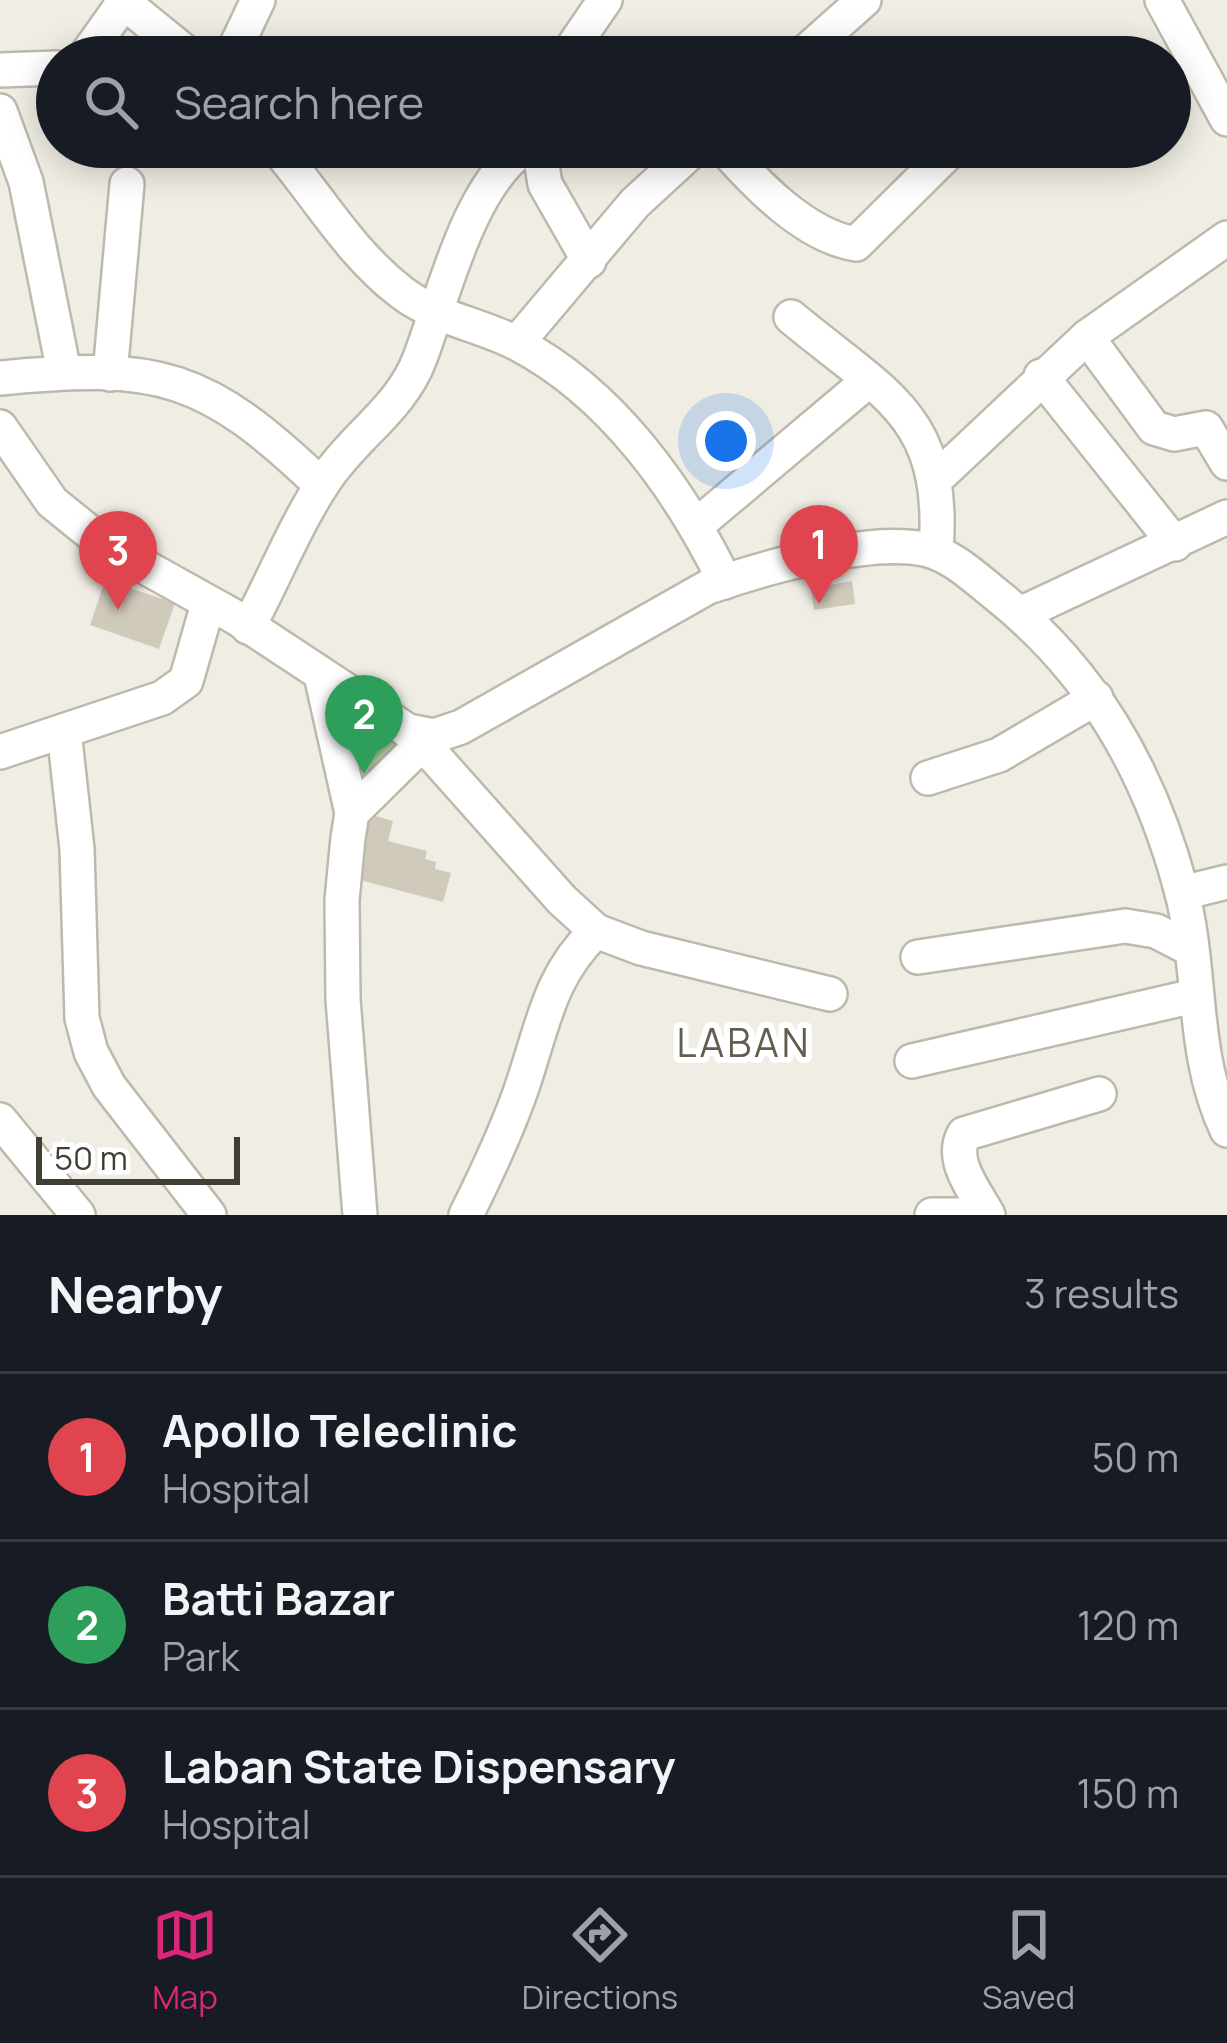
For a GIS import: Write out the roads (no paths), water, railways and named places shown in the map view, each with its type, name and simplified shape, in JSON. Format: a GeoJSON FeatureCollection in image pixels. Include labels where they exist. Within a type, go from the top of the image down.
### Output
{"type":"FeatureCollection","features":[{"type":"Feature","properties":{"kind":"street"},"geometry":{"type":"LineString","coordinates":[[241,36],[258,0]]}},
{"type":"Feature","properties":{"kind":"street"},"geometry":{"type":"LineString","coordinates":[[580,36],[605,0]]}},
{"type":"Feature","properties":{"kind":"street"},"geometry":{"type":"LineString","coordinates":[[824,36],[864,0]]}},
{"type":"Feature","properties":{"kind":"street"},"geometry":{"type":"LineString","coordinates":[[1162,0],[1182,36]]}},
{"type":"Feature","properties":{"kind":"street"},"geometry":{"type":"LineString","coordinates":[[100,36],[123,1],[166,36]]}},
{"type":"Feature","properties":{"kind":"street"},"geometry":{"type":"LineString","coordinates":[[1191,53],[1227,119]]}},
{"type":"Feature","properties":{"kind":"street"},"geometry":{"type":"LineString","coordinates":[[0,70],[36,69]]}},
{"type":"Feature","properties":{"kind":"street"},"geometry":{"type":"LineString","coordinates":[[0,111],[26,182],[64,372]]}},
{"type":"Feature","properties":{"kind":"street"},"geometry":{"type":"LineString","coordinates":[[292,168],[356,253],[405,295],[517,343],[578,385],[638,446],[697,525],[725,582]]}},
{"type":"Feature","properties":{"kind":"street"},"geometry":{"type":"LineString","coordinates":[[248,626],[321,485],[343,454],[403,397],[434,310],[502,168]]}},
{"type":"Feature","properties":{"kind":"street"},"geometry":{"type":"LineString","coordinates":[[542,168],[545,184],[589,260]]}},
{"type":"Feature","properties":{"kind":"street"},"geometry":{"type":"LineString","coordinates":[[517,343],[635,202],[673,168]]}},
{"type":"Feature","properties":{"kind":"street"},"geometry":{"type":"LineString","coordinates":[[745,168],[786,207],[840,242],[856,244],[933,168]]}},
{"type":"Feature","properties":{"kind":"street"},"geometry":{"type":"LineString","coordinates":[[110,374],[127,184]]}},
{"type":"Feature","properties":{"kind":"street"},"geometry":{"type":"LineString","coordinates":[[937,478],[1087,337],[1227,238]]}},
{"type":"Feature","properties":{"kind":"street"},"geometry":{"type":"LineString","coordinates":[[791,317],[868,381],[923,438],[937,478],[935,552]]}},
{"type":"Feature","properties":{"kind":"street"},"geometry":{"type":"LineString","coordinates":[[1087,337],[1154,428],[1174,434],[1206,428],[1227,463]]}},
{"type":"Feature","properties":{"kind":"street"},"geometry":{"type":"LineString","coordinates":[[0,378],[64,372],[160,377],[209,394],[244,414],[321,485]]}},
{"type":"Feature","properties":{"kind":"street"},"geometry":{"type":"LineString","coordinates":[[1041,376],[1175,544]]}},
{"type":"Feature","properties":{"kind":"street"},"geometry":{"type":"LineString","coordinates":[[697,525],[868,381]]}},
{"type":"Feature","properties":{"kind":"street"},"geometry":{"type":"LineString","coordinates":[[0,427],[30,475],[73,521],[151,574],[248,626],[388,721],[427,741],[562,900],[596,931],[640,948],[830,994]]}},
{"type":"Feature","properties":{"kind":"street"},"geometry":{"type":"LineString","coordinates":[[1020,614],[1227,517]]}},
{"type":"Feature","properties":{"kind":"street"},"geometry":{"type":"LineString","coordinates":[[352,813],[427,741],[461,727],[725,582],[858,552],[935,552],[1020,614],[1096,698],[1151,797],[1182,893],[1202,1060],[1227,1130]]}},
{"type":"Feature","properties":{"kind":"street"},"geometry":{"type":"LineString","coordinates":[[0,752],[162,698],[186,681],[208,604]]}},
{"type":"Feature","properties":{"kind":"street"},"geometry":{"type":"LineString","coordinates":[[321,675],[352,813],[342,900],[343,959],[360,1215]]}},
{"type":"Feature","properties":{"kind":"street"},"geometry":{"type":"LineString","coordinates":[[928,778],[999,755],[1096,698]]}},
{"type":"Feature","properties":{"kind":"street"},"geometry":{"type":"LineString","coordinates":[[64,731],[77,849],[82,1018],[91,1052],[109,1085],[209,1215]]}},
{"type":"Feature","properties":{"kind":"street"},"geometry":{"type":"LineString","coordinates":[[1182,893],[1227,882]]}},
{"type":"Feature","properties":{"kind":"street"},"geometry":{"type":"LineString","coordinates":[[918,958],[1125,926],[1156,931],[1189,948]]}},
{"type":"Feature","properties":{"kind":"street"},"geometry":{"type":"LineString","coordinates":[[466,1215],[524,1081],[550,988],[568,958],[596,931]]}},
{"type":"Feature","properties":{"kind":"street"},"geometry":{"type":"LineString","coordinates":[[912,1061],[1194,995]]}},
{"type":"Feature","properties":{"kind":"street"},"geometry":{"type":"LineString","coordinates":[[988,1215],[960,1161],[958,1146],[964,1134],[1100,1094]]}},
{"type":"Feature","properties":{"kind":"street"},"geometry":{"type":"LineString","coordinates":[[0,1120],[78,1215]]}},
{"type":"Feature","properties":{"kind":"street"},"geometry":{"type":"LineString","coordinates":[[932,1215],[962,1215]]}},
{"type":"Feature","properties":{"kind":"place","name":"Apollo Teleclinic"},"geometry":{"type":"Point","coordinates":[819,604]}},
{"type":"Feature","properties":{"kind":"place","name":"Laban State Dispensary"},"geometry":{"type":"Point","coordinates":[118,610]}},
{"type":"Feature","properties":{"kind":"place","name":"Batti Bazar"},"geometry":{"type":"Point","coordinates":[364,774]}},
{"type":"Feature","properties":{"kind":"district","name":"LABAN"},"geometry":{"type":"Point","coordinates":[744,1043]}}]}
